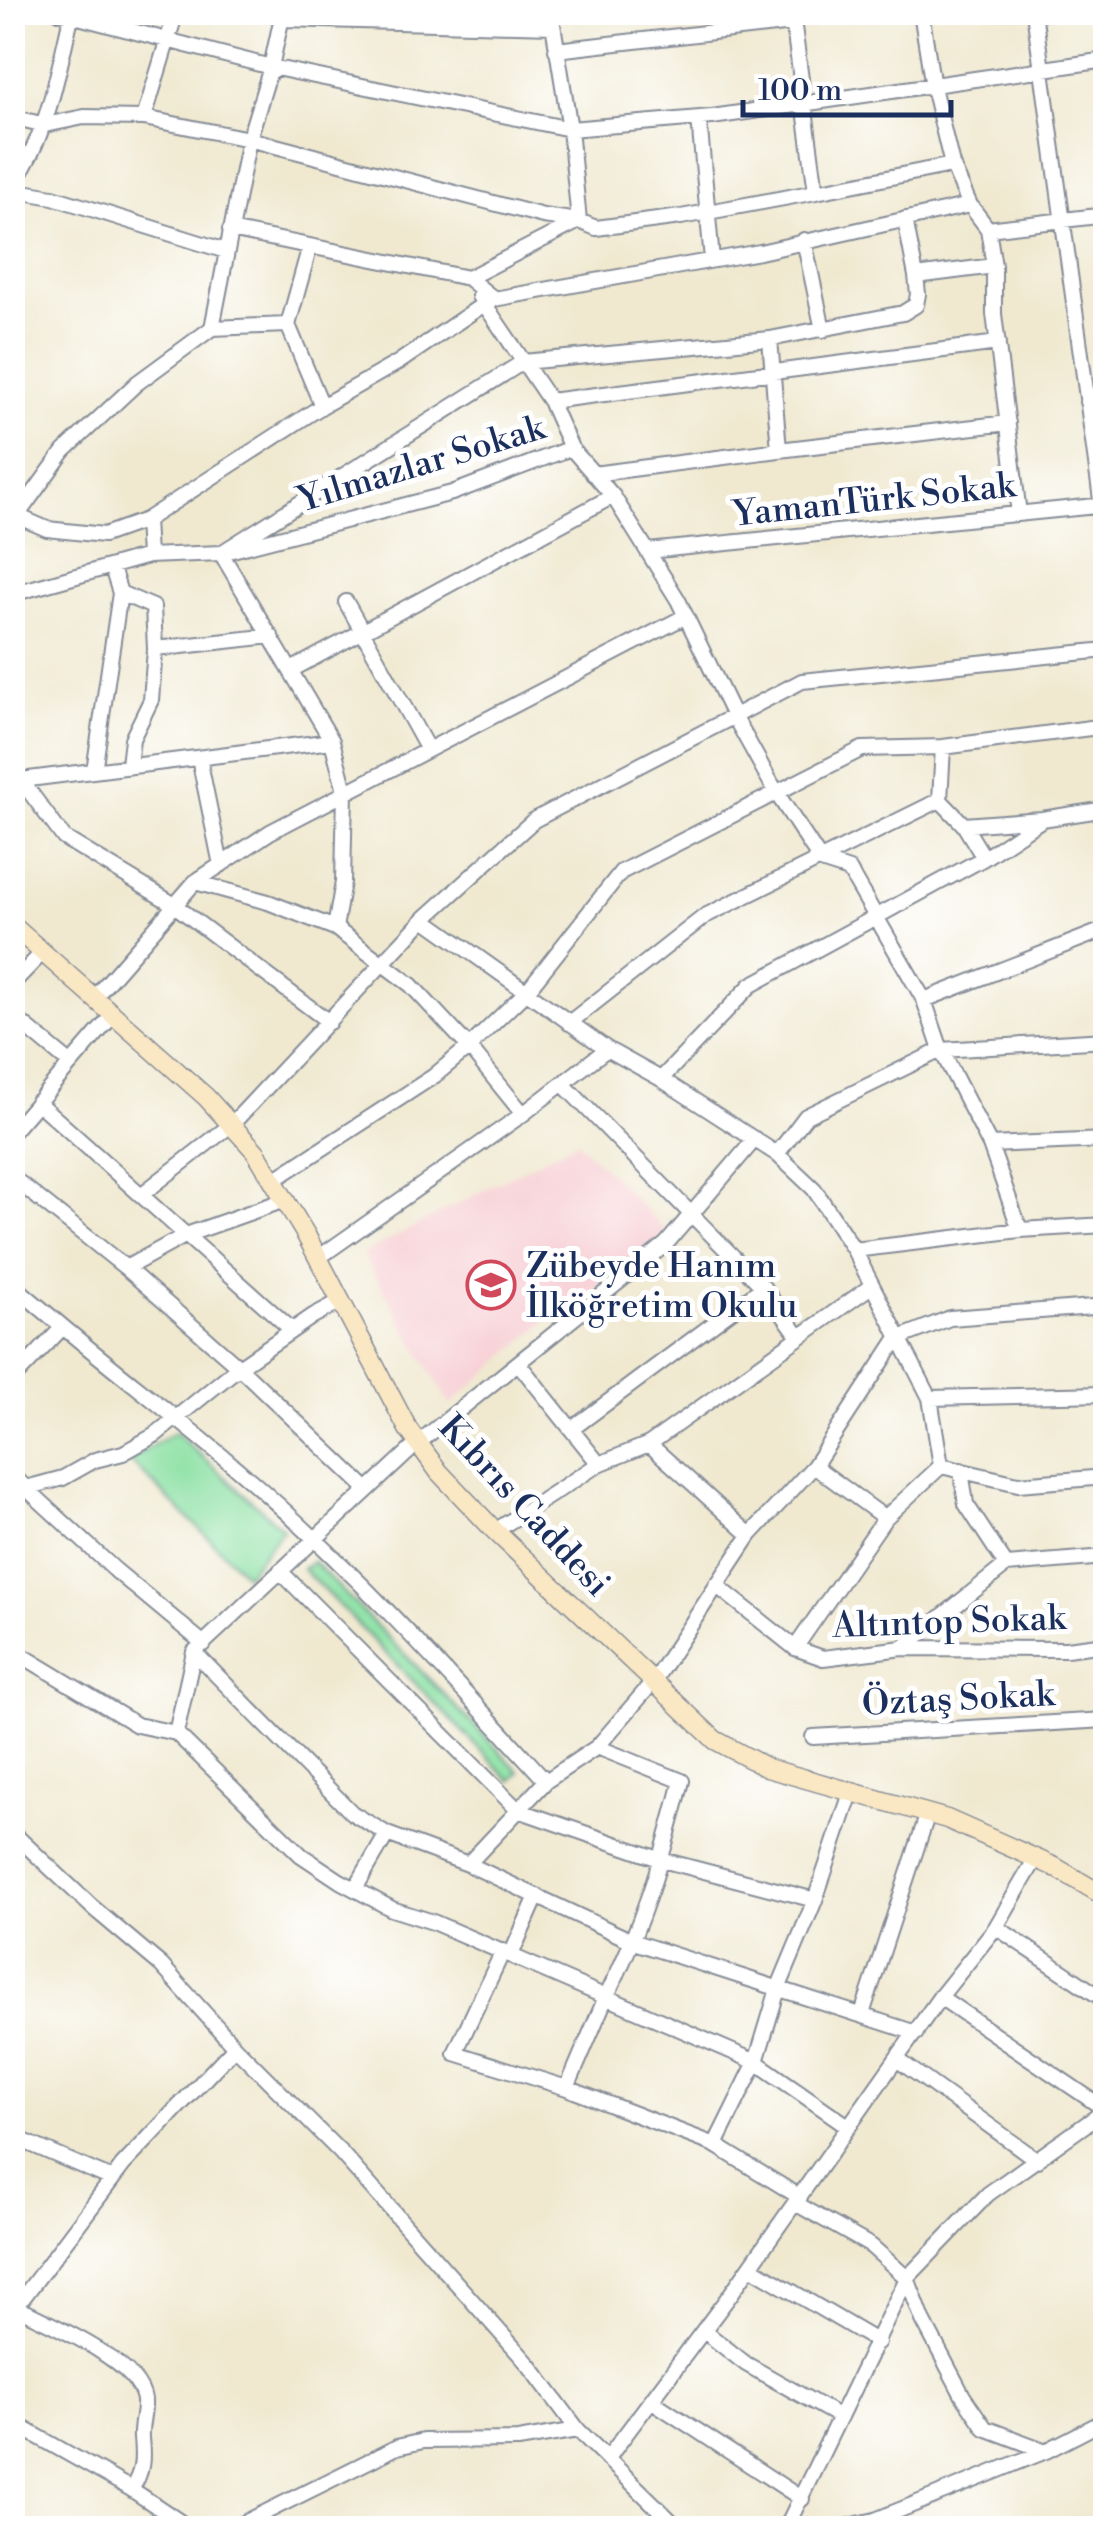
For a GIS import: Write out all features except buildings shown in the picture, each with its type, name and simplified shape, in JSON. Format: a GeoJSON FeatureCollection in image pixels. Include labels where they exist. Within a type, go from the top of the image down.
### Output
{"type":"FeatureCollection","features":[{"type":"Feature","properties":{"kind":"main road","name":"Kıbrıs Caddesi"},"geometry":{"type":"LineString","coordinates":[[12,925],[232,1124],[274,1180],[418,1443],[439,1472],[495,1531],[715,1740],[767,1768],[948,1818],[1036,1858],[1104,1895]]}},
{"type":"Feature","properties":{"kind":"street"},"geometry":{"type":"LineString","coordinates":[[144,118],[176,12]]}},
{"type":"Feature","properties":{"kind":"street"},"geometry":{"type":"LineString","coordinates":[[921,12],[952,164],[970,205],[988,229],[1020,514]]}},
{"type":"Feature","properties":{"kind":"street"},"geometry":{"type":"LineString","coordinates":[[1034,12],[1106,536]]}},
{"type":"Feature","properties":{"kind":"street"},"geometry":{"type":"LineString","coordinates":[[226,251],[12,188],[32,158],[45,124],[76,15],[272,67],[570,129],[699,119],[1106,60]]}},
{"type":"Feature","properties":{"kind":"street"},"geometry":{"type":"LineString","coordinates":[[212,328],[249,139],[283,16],[552,19],[570,129],[579,221]]}},
{"type":"Feature","properties":{"kind":"street"},"geometry":{"type":"LineString","coordinates":[[556,50],[793,18],[816,192]]}},
{"type":"Feature","properties":{"kind":"street"},"geometry":{"type":"LineString","coordinates":[[12,117],[45,124],[84,117],[144,118],[249,139],[596,228],[707,212],[952,164]]}},
{"type":"Feature","properties":{"kind":"street"},"geometry":{"type":"LineString","coordinates":[[699,119],[712,260]]}},
{"type":"Feature","properties":{"kind":"street"},"geometry":{"type":"LineString","coordinates":[[230,230],[468,278],[494,299],[712,260],[970,205]]}},
{"type":"Feature","properties":{"kind":"street"},"geometry":{"type":"LineString","coordinates":[[988,229],[1106,214]]}},
{"type":"Feature","properties":{"kind":"street"},"geometry":{"type":"LineString","coordinates":[[335,928],[343,882],[345,791],[332,741],[221,553],[523,362],[770,338],[903,313],[916,305],[918,294],[905,219]]}},
{"type":"Feature","properties":{"kind":"street"},"geometry":{"type":"LineString","coordinates":[[468,278],[579,221]]}},
{"type":"Feature","properties":{"kind":"street"},"geometry":{"type":"LineString","coordinates":[[804,240],[823,330]]}},
{"type":"Feature","properties":{"kind":"street"},"geometry":{"type":"LineString","coordinates":[[310,246],[288,326],[322,406]]}},
{"type":"Feature","properties":{"kind":"street"},"geometry":{"type":"LineString","coordinates":[[916,276],[994,266]]}},
{"type":"Feature","properties":{"kind":"street"},"geometry":{"type":"LineString","coordinates":[[468,278],[550,401],[571,448]]}},
{"type":"Feature","properties":{"kind":"street"},"geometry":{"type":"LineString","coordinates":[[288,326],[212,328],[137,383],[64,451],[17,516],[47,529],[104,535],[146,520],[322,406],[399,362],[484,304]]}},
{"type":"Feature","properties":{"kind":"street"},"geometry":{"type":"LineString","coordinates":[[770,338],[779,450]]}},
{"type":"Feature","properties":{"kind":"street"},"geometry":{"type":"LineString","coordinates":[[550,401],[998,343]]}},
{"type":"Feature","properties":{"kind":"street"},"geometry":{"type":"LineString","coordinates":[[1087,402],[1106,400]]}},
{"type":"Feature","properties":{"kind":"street"},"geometry":{"type":"LineString","coordinates":[[593,474],[1008,423]]}},
{"type":"Feature","properties":{"kind":"street","name":"Yılmazlar Sokak"},"geometry":{"type":"LineString","coordinates":[[12,594],[148,556],[221,553],[452,492],[571,448],[613,496],[648,551],[686,616],[776,792],[821,861],[848,870],[924,1000],[941,1050],[990,1145],[1020,1230]]}},
{"type":"Feature","properties":{"kind":"street"},"geometry":{"type":"LineString","coordinates":[[291,670],[613,496]]}},
{"type":"Feature","properties":{"kind":"street","name":"YamanTürk Sokak"},"geometry":{"type":"LineString","coordinates":[[648,551],[1104,506]]}},
{"type":"Feature","properties":{"kind":"street"},"geometry":{"type":"LineString","coordinates":[[146,520],[148,556]]}},
{"type":"Feature","properties":{"kind":"street"},"geometry":{"type":"LineString","coordinates":[[94,771],[120,593],[112,568]]}},
{"type":"Feature","properties":{"kind":"street"},"geometry":{"type":"LineString","coordinates":[[120,593],[153,607],[151,700],[132,739],[130,765]]}},
{"type":"Feature","properties":{"kind":"street"},"geometry":{"type":"LineString","coordinates":[[346,602],[428,748]]}},
{"type":"Feature","properties":{"kind":"street"},"geometry":{"type":"LineString","coordinates":[[94,998],[196,882],[270,832],[686,616]]}},
{"type":"Feature","properties":{"kind":"street"},"geometry":{"type":"LineString","coordinates":[[155,648],[271,636]]}},
{"type":"Feature","properties":{"kind":"street"},"geometry":{"type":"LineString","coordinates":[[141,1195],[232,1124],[424,919],[534,820],[802,681],[1106,650]]}},
{"type":"Feature","properties":{"kind":"street"},"geometry":{"type":"LineString","coordinates":[[274,1180],[434,1076],[469,1047],[526,991],[621,872],[862,749],[942,746],[1106,726]]}},
{"type":"Feature","properties":{"kind":"street"},"geometry":{"type":"LineString","coordinates":[[15,779],[332,741]]}},
{"type":"Feature","properties":{"kind":"street"},"geometry":{"type":"LineString","coordinates":[[942,746],[940,800],[964,826],[984,858]]}},
{"type":"Feature","properties":{"kind":"street"},"geometry":{"type":"LineString","coordinates":[[199,758],[221,865]]}},
{"type":"Feature","properties":{"kind":"street"},"geometry":{"type":"LineString","coordinates":[[15,779],[64,838],[174,904],[329,1022]]}},
{"type":"Feature","properties":{"kind":"street"},"geometry":{"type":"LineString","coordinates":[[569,1023],[705,916],[940,800]]}},
{"type":"Feature","properties":{"kind":"street"},"geometry":{"type":"LineString","coordinates":[[964,826],[1106,809]]}},
{"type":"Feature","properties":{"kind":"street"},"geometry":{"type":"LineString","coordinates":[[662,1079],[750,985],[984,858],[1042,819]]}},
{"type":"Feature","properties":{"kind":"street"},"geometry":{"type":"LineString","coordinates":[[196,882],[268,902],[335,928],[410,985],[469,1047],[523,1114]]}},
{"type":"Feature","properties":{"kind":"street"},"geometry":{"type":"LineString","coordinates":[[424,919],[608,1049],[778,1154],[814,1189],[854,1250],[930,1398],[940,1466]]}},
{"type":"Feature","properties":{"kind":"street"},"geometry":{"type":"LineString","coordinates":[[924,1000],[1106,929]]}},
{"type":"Feature","properties":{"kind":"street"},"geometry":{"type":"LineString","coordinates":[[12,984],[42,952]]}},
{"type":"Feature","properties":{"kind":"street"},"geometry":{"type":"LineString","coordinates":[[12,1132],[113,1015]]}},
{"type":"Feature","properties":{"kind":"street"},"geometry":{"type":"LineString","coordinates":[[12,1016],[70,1063]]}},
{"type":"Feature","properties":{"kind":"street"},"geometry":{"type":"LineString","coordinates":[[778,1154],[806,1116],[941,1050],[1106,1040]]}},
{"type":"Feature","properties":{"kind":"street"},"geometry":{"type":"LineString","coordinates":[[318,1258],[523,1114],[608,1049]]}},
{"type":"Feature","properties":{"kind":"street"},"geometry":{"type":"LineString","coordinates":[[563,1084],[763,1287],[798,1335]]}},
{"type":"Feature","properties":{"kind":"street"},"geometry":{"type":"LineString","coordinates":[[37,1102],[292,1330]]}},
{"type":"Feature","properties":{"kind":"street"},"geometry":{"type":"LineString","coordinates":[[176,1733],[199,1648],[418,1443],[666,1244],[755,1139]]}},
{"type":"Feature","properties":{"kind":"street"},"geometry":{"type":"LineString","coordinates":[[990,1145],[1106,1140]]}},
{"type":"Feature","properties":{"kind":"street"},"geometry":{"type":"LineString","coordinates":[[12,1177],[126,1268],[367,1489]]}},
{"type":"Feature","properties":{"kind":"street"},"geometry":{"type":"LineString","coordinates":[[126,1268],[186,1236],[285,1200]]}},
{"type":"Feature","properties":{"kind":"street"},"geometry":{"type":"LineString","coordinates":[[854,1250],[1020,1230],[1106,1225]]}},
{"type":"Feature","properties":{"kind":"street"},"geometry":{"type":"LineString","coordinates":[[12,1284],[235,1467],[314,1540],[441,1667],[546,1781]]}},
{"type":"Feature","properties":{"kind":"street"},"geometry":{"type":"LineString","coordinates":[[573,1428],[763,1287]]}},
{"type":"Feature","properties":{"kind":"street"},"geometry":{"type":"LineString","coordinates":[[495,1531],[599,1464],[649,1444],[870,1287]]}},
{"type":"Feature","properties":{"kind":"street"},"geometry":{"type":"LineString","coordinates":[[12,1500],[26,1488],[63,1478],[95,1460],[123,1454],[176,1420],[238,1367],[341,1301]]}},
{"type":"Feature","properties":{"kind":"street"},"geometry":{"type":"LineString","coordinates":[[468,1864],[546,1781],[597,1747],[652,1682],[750,1535],[814,1466],[897,1339],[950,1318],[1106,1306]]}},
{"type":"Feature","properties":{"kind":"street"},"geometry":{"type":"LineString","coordinates":[[12,1380],[62,1328]]}},
{"type":"Feature","properties":{"kind":"street"},"geometry":{"type":"LineString","coordinates":[[519,1364],[599,1464]]}},
{"type":"Feature","properties":{"kind":"street"},"geometry":{"type":"LineString","coordinates":[[930,1398],[1106,1394]]}},
{"type":"Feature","properties":{"kind":"street"},"geometry":{"type":"LineString","coordinates":[[649,1444],[750,1535]]}},
{"type":"Feature","properties":{"kind":"street"},"geometry":{"type":"LineString","coordinates":[[814,1466],[885,1518]]}},
{"type":"Feature","properties":{"kind":"street"},"geometry":{"type":"LineString","coordinates":[[940,1466],[1018,1484],[1106,1477]]}},
{"type":"Feature","properties":{"kind":"street"},"geometry":{"type":"LineString","coordinates":[[716,1586],[795,1648],[885,1518],[940,1466]]}},
{"type":"Feature","properties":{"kind":"street"},"geometry":{"type":"LineString","coordinates":[[960,1470],[966,1504],[1006,1565]]}},
{"type":"Feature","properties":{"kind":"street"},"geometry":{"type":"LineString","coordinates":[[12,1475],[199,1648],[352,1813],[387,1834],[468,1864],[634,1942],[916,2033]]}},
{"type":"Feature","properties":{"kind":"street"},"geometry":{"type":"LineString","coordinates":[[903,1648],[1006,1565],[1106,1557]]}},
{"type":"Feature","properties":{"kind":"street"},"geometry":{"type":"LineString","coordinates":[[280,1570],[518,1810],[662,1860],[815,1900]]}},
{"type":"Feature","properties":{"kind":"street","name":"Altıntop Sokak"},"geometry":{"type":"LineString","coordinates":[[795,1648],[824,1658],[903,1648],[1066,1649],[1106,1644]]}},
{"type":"Feature","properties":{"kind":"street"},"geometry":{"type":"LineString","coordinates":[[12,1646],[136,1725],[176,1733],[302,1855],[355,1889],[392,1909],[507,1953],[756,2062],[848,2126]]}},
{"type":"Feature","properties":{"kind":"street","name":"Öztaş Sokak"},"geometry":{"type":"LineString","coordinates":[[814,1736],[1106,1720]]}},
{"type":"Feature","properties":{"kind":"street"},"geometry":{"type":"LineString","coordinates":[[566,2088],[634,1942],[662,1860],[682,1780],[597,1747]]}},
{"type":"Feature","properties":{"kind":"street"},"geometry":{"type":"LineString","coordinates":[[715,2145],[756,2062],[778,1989],[815,1900],[851,1792]]}},
{"type":"Feature","properties":{"kind":"street"},"geometry":{"type":"LineString","coordinates":[[862,2014],[928,1813]]}},
{"type":"Feature","properties":{"kind":"street"},"geometry":{"type":"LineString","coordinates":[[12,1832],[161,1965],[235,2047],[341,2153],[530,2366],[578,2430],[678,2528]]}},
{"type":"Feature","properties":{"kind":"street"},"geometry":{"type":"LineString","coordinates":[[355,1889],[387,1834]]}},
{"type":"Feature","properties":{"kind":"street"},"geometry":{"type":"LineString","coordinates":[[607,2459],[704,2331],[940,1997],[996,1927],[1036,1858]]}},
{"type":"Feature","properties":{"kind":"street"},"geometry":{"type":"LineString","coordinates":[[537,1896],[455,2053],[566,2088],[715,2145],[870,2246],[908,2278],[923,2320],[963,2396],[985,2428],[1046,2450]]}},
{"type":"Feature","properties":{"kind":"street"},"geometry":{"type":"LineString","coordinates":[[996,1927],[1106,2001]]}},
{"type":"Feature","properties":{"kind":"street"},"geometry":{"type":"LineString","coordinates":[[786,2528],[908,2278],[988,2194],[1106,2110],[940,1997]]}},
{"type":"Feature","properties":{"kind":"street"},"geometry":{"type":"LineString","coordinates":[[131,2489],[140,2478],[144,2452],[144,2398],[129,2372],[89,2344],[16,2307],[112,2179],[235,2047]]}},
{"type":"Feature","properties":{"kind":"street"},"geometry":{"type":"LineString","coordinates":[[898,2060],[1037,2160]]}},
{"type":"Feature","properties":{"kind":"street"},"geometry":{"type":"LineString","coordinates":[[12,2136],[112,2179]]}},
{"type":"Feature","properties":{"kind":"street"},"geometry":{"type":"LineString","coordinates":[[750,2267],[878,2342]]}},
{"type":"Feature","properties":{"kind":"street"},"geometry":{"type":"LineString","coordinates":[[704,2331],[746,2364],[840,2417]]}},
{"type":"Feature","properties":{"kind":"street"},"geometry":{"type":"LineString","coordinates":[[652,2401],[802,2499]]}},
{"type":"Feature","properties":{"kind":"street"},"geometry":{"type":"LineString","coordinates":[[842,2528],[873,2524],[1106,2420]]}},
{"type":"Feature","properties":{"kind":"street"},"geometry":{"type":"LineString","coordinates":[[12,2422],[131,2489],[189,2528]]}},
{"type":"Feature","properties":{"kind":"street"},"geometry":{"type":"LineString","coordinates":[[234,2528],[397,2447],[423,2441],[518,2440],[578,2430]]}},
{"type":"Feature","properties":{"kind":"shaded area","name":"Zübeyde Hanım İlköğretim Okulu"},"geometry":{"type":"Polygon","coordinates":[[[577,1141],[667,1232],[554,1322],[549,1318],[450,1405],[363,1254],[577,1141]]]}},
{"type":"Feature","properties":{"kind":"green space"},"geometry":{"type":"Polygon","coordinates":[[[175,1432],[283,1529],[246,1575],[129,1460],[175,1432]]]}},
{"type":"Feature","properties":{"kind":"green space"},"geometry":{"type":"Polygon","coordinates":[[[313,1561],[520,1772],[511,1781],[303,1569],[313,1561]]]}},
{"type":"Feature","properties":{"kind":"place","name":"Zübeyde Hanım İlköğretim Okulu"},"geometry":{"type":"Point","coordinates":[491,1285]}}]}
